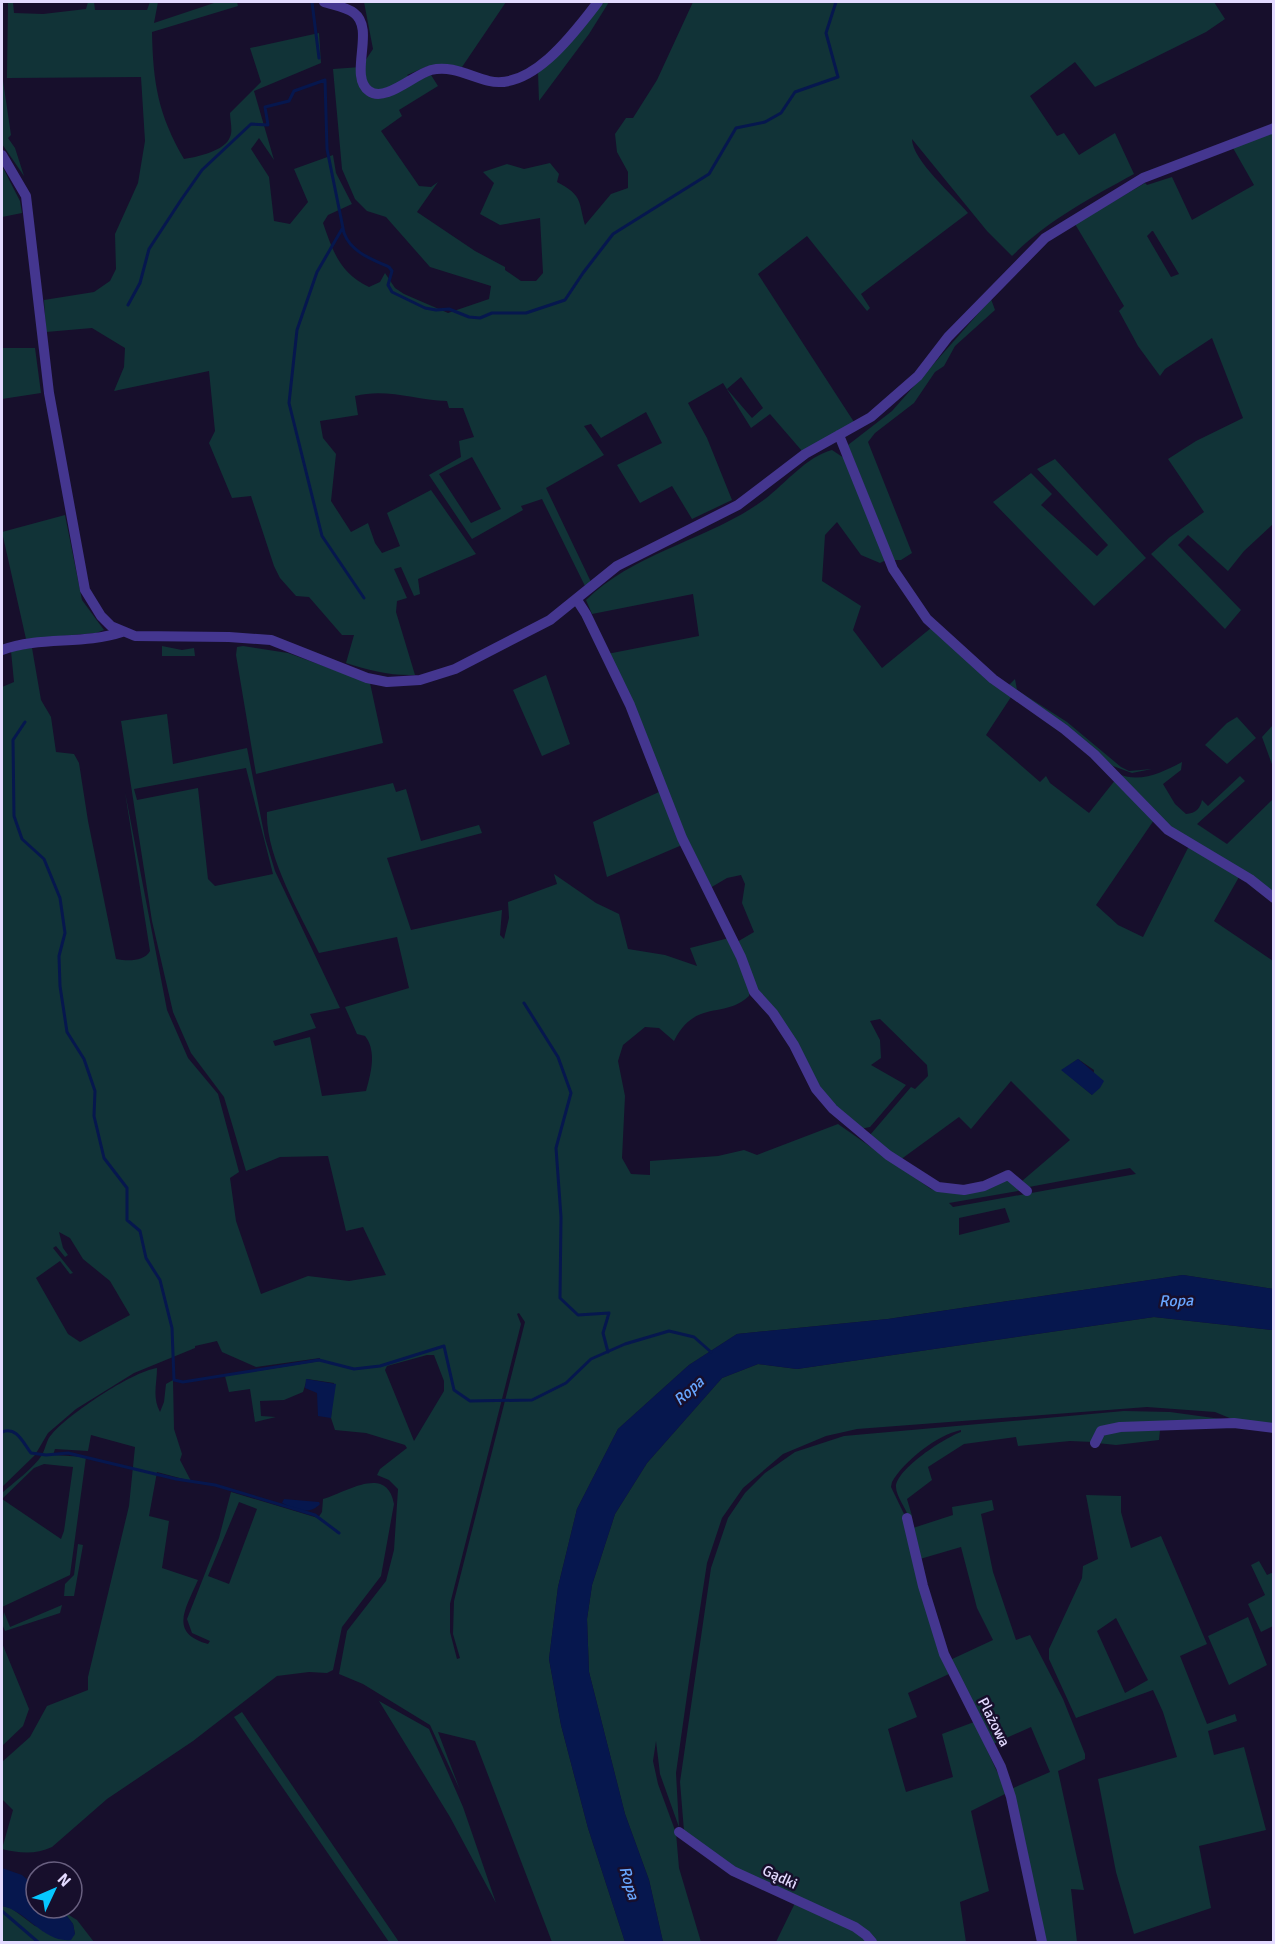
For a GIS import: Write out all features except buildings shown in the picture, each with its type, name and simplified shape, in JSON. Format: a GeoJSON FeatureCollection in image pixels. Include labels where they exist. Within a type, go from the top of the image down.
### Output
{"type":"FeatureCollection","features":[{"type":"Feature","properties":{"kind":"street"},"geometry":{"type":"LineString","coordinates":[[324,2],[354,13],[361,22],[361,78],[365,88],[371,93],[382,95],[411,78],[439,69],[460,70],[497,83],[520,78],[536,70],[579,27],[598,2]]}},
{"type":"Feature","properties":{"kind":"street"},"geometry":{"type":"LineString","coordinates":[[2,155],[26,196],[49,393],[84,590],[101,616],[122,632],[135,636],[271,640],[367,678],[387,682],[420,680],[455,669],[550,620],[617,566],[738,506],[805,454],[871,417],[894,400],[918,376],[948,337],[1045,238],[1143,178],[1274,128]]}},
{"type":"Feature","properties":{"kind":"street"},"geometry":{"type":"LineString","coordinates":[[839,435],[893,569],[927,619],[993,679],[1079,741],[1110,769],[1168,830],[1250,879],[1274,898]]}},
{"type":"Feature","properties":{"kind":"street"},"geometry":{"type":"LineString","coordinates":[[577,600],[630,705],[682,838],[719,910],[754,992],[794,1045],[816,1089],[832,1109],[888,1155],[938,1186],[964,1190],[984,1186],[1008,1175],[1028,1191]]}},
{"type":"Feature","properties":{"kind":"street"},"geometry":{"type":"LineString","coordinates":[[2,650],[28,644],[88,640],[122,632]]}},
{"type":"Feature","properties":{"kind":"street"},"geometry":{"type":"LineString","coordinates":[[1095,1443],[1101,1431],[1120,1427],[1234,1423],[1274,1428]]}},
{"type":"Feature","properties":{"kind":"street","name":"Plażowa"},"geometry":{"type":"LineString","coordinates":[[907,1518],[923,1586],[944,1654],[1001,1767],[1011,1797],[1042,1942]]}},
{"type":"Feature","properties":{"kind":"street","name":"Gądki"},"geometry":{"type":"LineString","coordinates":[[679,1832],[733,1871],[855,1927],[872,1942]]}},
{"type":"Feature","properties":{"kind":"green space"},"geometry":{"type":"Polygon","coordinates":[[[8,2],[13,2],[14,13],[43,14],[86,9],[88,2],[94,2],[95,10],[147,10],[150,2],[158,2],[154,23],[217,2],[237,2],[238,6],[152,32],[159,98],[168,127],[184,159],[217,150],[230,137],[230,113],[261,82],[250,48],[319,33],[321,63],[254,91],[274,160],[259,138],[251,149],[269,177],[274,221],[290,224],[308,202],[294,169],[333,155],[336,173],[352,204],[328,215],[323,223],[334,252],[344,268],[369,287],[380,282],[385,273],[395,288],[404,294],[448,313],[489,299],[491,286],[430,267],[386,217],[367,211],[355,199],[342,169],[333,69],[361,67],[373,49],[364,2],[506,2],[462,67],[428,66],[407,75],[416,81],[431,75],[438,86],[399,110],[402,116],[381,131],[419,186],[431,187],[438,182],[417,212],[475,251],[505,267],[505,270],[521,281],[536,281],[543,273],[540,218],[500,225],[480,214],[494,183],[483,172],[507,164],[524,169],[550,163],[559,174],[557,182],[571,191],[578,199],[585,225],[611,194],[628,188],[628,172],[617,152],[615,134],[626,118],[633,118],[657,80],[693,2],[1214,2],[1225,19],[1206,32],[1095,87],[1075,62],[1030,96],[1057,136],[1064,133],[1079,155],[1115,133],[1134,174],[1054,221],[1012,256],[987,231],[912,139],[914,148],[926,167],[968,213],[861,294],[870,308],[867,311],[807,236],[758,274],[854,422],[802,451],[770,414],[751,428],[723,383],[688,403],[707,438],[732,500],[692,519],[672,486],[640,503],[617,465],[662,443],[646,412],[601,438],[591,424],[584,426],[604,455],[546,488],[591,582],[585,586],[542,499],[521,506],[523,510],[472,539],[429,475],[461,457],[459,441],[474,437],[463,408],[449,408],[447,401],[378,393],[367,394],[355,396],[358,415],[320,421],[323,438],[336,454],[331,501],[351,532],[368,523],[375,543],[382,553],[400,546],[387,513],[431,490],[476,554],[418,579],[420,594],[414,596],[401,567],[394,569],[407,598],[397,601],[396,612],[415,675],[388,673],[346,663],[354,635],[342,635],[309,597],[296,596],[280,578],[251,496],[232,498],[209,443],[215,431],[209,371],[114,391],[124,367],[125,348],[92,328],[46,332],[44,300],[94,292],[110,281],[116,269],[115,234],[138,183],[145,141],[141,77],[7,78],[8,2]],[[741,377],[727,389],[752,418],[763,408],[741,377]],[[472,457],[439,474],[471,523],[501,509],[472,457]]]}},
{"type":"Feature","properties":{"kind":"green space"},"geometry":{"type":"Polygon","coordinates":[[[604,2],[609,2],[589,34],[539,101],[538,73],[604,2]]]}},
{"type":"Feature","properties":{"kind":"green space"},"geometry":{"type":"Polygon","coordinates":[[[2,74],[11,135],[8,138],[15,148],[24,176],[2,144],[2,74]]]}},
{"type":"Feature","properties":{"kind":"green space"},"geometry":{"type":"Polygon","coordinates":[[[1273,132],[1273,524],[1244,551],[1228,571],[1188,535],[1178,545],[1241,610],[1225,629],[1151,554],[1204,512],[1168,459],[1196,441],[1243,418],[1212,338],[1165,369],[1160,376],[1138,346],[1119,311],[1124,306],[1075,224],[1145,183],[1147,185],[1172,177],[1192,220],[1254,185],[1233,148],[1273,132]],[[1153,231],[1147,236],[1171,277],[1179,274],[1153,231]]]}},
{"type":"Feature","properties":{"kind":"green space"},"geometry":{"type":"Polygon","coordinates":[[[2,166],[20,201],[22,213],[2,217],[2,166]]]}},
{"type":"Feature","properties":{"kind":"green space"},"geometry":{"type":"Polygon","coordinates":[[[991,299],[995,310],[955,346],[944,366],[935,372],[914,403],[875,433],[868,442],[912,553],[901,560],[894,560],[848,445],[892,411],[991,299]]]}},
{"type":"Feature","properties":{"kind":"green space"},"geometry":{"type":"Polygon","coordinates":[[[2,348],[35,348],[41,393],[2,399],[2,348]]]}},
{"type":"Feature","properties":{"kind":"green space"},"geometry":{"type":"Polygon","coordinates":[[[832,450],[844,458],[886,560],[880,563],[861,555],[837,522],[825,535],[822,581],[861,606],[853,630],[882,668],[931,628],[1011,697],[986,735],[1040,782],[1046,776],[1050,783],[1089,813],[1116,779],[1154,820],[1096,905],[1118,925],[1143,937],[1189,846],[1239,877],[1214,921],[1273,961],[1273,1289],[1183,1275],[888,1319],[737,1334],[689,1365],[618,1429],[577,1509],[558,1587],[549,1659],[561,1725],[588,1828],[625,1942],[552,1942],[475,1741],[438,1732],[460,1790],[430,1725],[363,1684],[339,1674],[347,1631],[386,1581],[394,1550],[398,1489],[389,1480],[377,1475],[380,1469],[407,1448],[405,1445],[366,1433],[335,1430],[331,1418],[334,1383],[307,1379],[303,1392],[284,1400],[260,1401],[261,1416],[276,1417],[255,1422],[250,1389],[229,1392],[225,1376],[320,1361],[320,1358],[256,1367],[222,1352],[217,1341],[195,1346],[195,1348],[134,1373],[76,1409],[48,1433],[35,1455],[2,1487],[2,687],[14,682],[11,651],[32,648],[41,700],[51,717],[56,752],[74,754],[79,763],[88,821],[116,959],[130,960],[140,959],[150,951],[125,792],[167,1010],[188,1058],[218,1094],[239,1172],[230,1178],[236,1221],[261,1294],[308,1276],[349,1281],[386,1275],[363,1227],[346,1231],[328,1156],[280,1157],[246,1171],[224,1097],[191,1053],[173,1012],[152,921],[121,721],[167,714],[173,764],[247,748],[265,838],[275,871],[340,1008],[310,1014],[316,1028],[273,1041],[275,1046],[310,1037],[322,1096],[366,1091],[368,1084],[372,1062],[371,1048],[365,1036],[357,1034],[345,1007],[409,988],[397,937],[319,953],[285,884],[272,847],[267,812],[393,783],[396,792],[406,789],[421,841],[479,825],[482,833],[387,858],[411,930],[502,910],[500,935],[504,939],[509,918],[508,902],[557,884],[554,874],[596,903],[619,914],[628,949],[665,955],[697,966],[690,948],[729,938],[749,989],[749,996],[729,1007],[710,1011],[691,1019],[674,1041],[659,1028],[645,1027],[623,1045],[618,1061],[625,1096],[622,1158],[631,1174],[650,1175],[650,1161],[718,1156],[744,1150],[757,1155],[838,1124],[931,1189],[961,1192],[1009,1178],[1023,1190],[949,1203],[953,1207],[1136,1174],[1130,1168],[1029,1187],[1022,1181],[1070,1140],[1011,1081],[971,1129],[959,1117],[900,1160],[870,1135],[911,1087],[915,1089],[928,1076],[927,1065],[880,1019],[870,1021],[880,1040],[881,1058],[871,1065],[906,1085],[870,1127],[860,1129],[827,1097],[755,989],[737,942],[754,932],[742,903],[745,884],[741,875],[727,878],[710,888],[686,842],[607,654],[699,636],[693,594],[592,614],[586,600],[627,569],[744,513],[765,499],[805,464],[832,450]],[[246,768],[134,789],[137,800],[198,788],[208,879],[215,886],[273,874],[246,768]],[[1078,1059],[1062,1070],[1092,1095],[1094,1070],[1078,1059]],[[1005,1208],[959,1218],[959,1235],[1010,1222],[1005,1208]],[[59,1232],[63,1248],[68,1255],[65,1257],[56,1246],[53,1248],[73,1273],[70,1274],[60,1261],[36,1278],[68,1334],[80,1342],[130,1315],[110,1281],[83,1259],[70,1238],[59,1232]],[[519,1313],[517,1314],[521,1324],[450,1604],[450,1632],[457,1659],[460,1658],[453,1634],[454,1601],[525,1322],[519,1313]],[[434,1355],[387,1366],[385,1370],[414,1441],[444,1391],[444,1381],[434,1355]]]}},
{"type":"Feature","properties":{"kind":"green space"},"geometry":{"type":"Polygon","coordinates":[[[1055,459],[1146,558],[1094,606],[993,502],[1031,473],[1052,494],[1041,505],[1097,556],[1108,545],[1037,469],[1055,459]]]}},
{"type":"Feature","properties":{"kind":"green space"},"geometry":{"type":"Polygon","coordinates":[[[65,515],[82,600],[104,630],[96,633],[26,639],[2,532],[65,515]]]}},
{"type":"Feature","properties":{"kind":"green space"},"geometry":{"type":"Polygon","coordinates":[[[162,646],[182,650],[194,648],[195,656],[162,656],[162,646]]]}},
{"type":"Feature","properties":{"kind":"green space"},"geometry":{"type":"Polygon","coordinates":[[[237,647],[288,653],[370,683],[383,743],[256,774],[236,655],[237,647]]]}},
{"type":"Feature","properties":{"kind":"green space"},"geometry":{"type":"Polygon","coordinates":[[[546,675],[570,744],[542,756],[513,690],[546,675]]]}},
{"type":"Feature","properties":{"kind":"green space"},"geometry":{"type":"Polygon","coordinates":[[[1015,679],[1017,690],[1067,722],[1121,767],[1129,771],[1152,769],[1132,773],[1113,766],[1008,686],[1015,679]]]}},
{"type":"Feature","properties":{"kind":"green space"},"geometry":{"type":"Polygon","coordinates":[[[1237,717],[1256,738],[1227,764],[1205,745],[1227,723],[1237,717]]]}},
{"type":"Feature","properties":{"kind":"green space"},"geometry":{"type":"Polygon","coordinates":[[[1273,725],[1273,767],[1262,737],[1273,725]]]}},
{"type":"Feature","properties":{"kind":"green space"},"geometry":{"type":"Polygon","coordinates":[[[1182,762],[1181,770],[1163,784],[1175,804],[1186,814],[1197,810],[1202,800],[1208,806],[1240,776],[1245,781],[1197,824],[1227,844],[1273,799],[1273,894],[1169,827],[1116,773],[1133,777],[1150,776],[1182,762]]]}},
{"type":"Feature","properties":{"kind":"green space"},"geometry":{"type":"Polygon","coordinates":[[[659,792],[682,845],[607,877],[593,822],[659,792]]]}},
{"type":"Feature","properties":{"kind":"green space"},"geometry":{"type":"Polygon","coordinates":[[[1154,1317],[1273,1330],[1273,1425],[1232,1419],[1215,1412],[1147,1407],[857,1429],[826,1436],[783,1454],[743,1488],[722,1518],[707,1563],[676,1773],[679,1827],[660,1774],[656,1741],[653,1761],[658,1784],[676,1833],[679,1868],[701,1942],[663,1942],[649,1880],[625,1814],[589,1672],[587,1619],[592,1585],[615,1514],[647,1463],[722,1378],[758,1364],[797,1369],[1154,1317]]]}},
{"type":"Feature","properties":{"kind":"green space"},"geometry":{"type":"Polygon","coordinates":[[[157,1368],[156,1396],[160,1412],[164,1402],[166,1384],[173,1380],[174,1429],[182,1454],[180,1460],[191,1481],[157,1472],[149,1516],[169,1521],[162,1568],[198,1580],[185,1610],[184,1626],[188,1633],[208,1644],[210,1641],[192,1633],[187,1619],[219,1538],[231,1492],[318,1518],[322,1512],[323,1499],[365,1484],[383,1485],[390,1492],[394,1504],[381,1576],[342,1627],[333,1670],[327,1673],[309,1672],[277,1676],[193,1741],[107,1799],[52,1847],[27,1852],[2,1849],[13,1810],[2,1799],[2,1762],[30,1737],[47,1706],[88,1690],[88,1677],[129,1506],[135,1447],[91,1435],[88,1451],[55,1449],[53,1455],[86,1457],[70,1575],[2,1607],[2,1499],[2,1493],[38,1460],[50,1436],[60,1426],[101,1395],[146,1371],[157,1368]],[[44,1464],[34,1468],[2,1499],[61,1539],[73,1467],[44,1464]],[[239,1502],[208,1576],[229,1584],[257,1509],[239,1502]]]}},
{"type":"Feature","properties":{"kind":"green space"},"geometry":{"type":"Polygon","coordinates":[[[1124,1411],[1170,1412],[1221,1419],[1113,1425],[1093,1442],[1070,1441],[1018,1446],[1016,1437],[964,1444],[928,1467],[932,1480],[907,1499],[912,1516],[909,1518],[896,1491],[898,1480],[923,1455],[961,1430],[942,1437],[922,1450],[904,1466],[892,1482],[891,1487],[905,1516],[949,1674],[908,1693],[917,1717],[888,1729],[906,1792],[953,1777],[942,1734],[974,1722],[1007,1793],[971,1811],[989,1891],[960,1902],[966,1942],[874,1942],[734,1869],[684,1831],[680,1782],[711,1568],[728,1518],[745,1493],[765,1473],[795,1452],[844,1436],[1124,1411]]]}},
{"type":"Feature","properties":{"kind":"green space"},"geometry":{"type":"Polygon","coordinates":[[[1160,1430],[1159,1440],[1116,1445],[1097,1443],[1103,1432],[1160,1430]]]}},
{"type":"Feature","properties":{"kind":"green space"},"geometry":{"type":"Polygon","coordinates":[[[1086,1495],[1121,1496],[1121,1512],[1131,1548],[1161,1536],[1207,1644],[1180,1656],[1207,1724],[1235,1714],[1237,1721],[1208,1731],[1214,1755],[1244,1747],[1266,1830],[1199,1846],[1211,1908],[1134,1934],[1116,1872],[1098,1779],[1177,1757],[1163,1712],[1153,1690],[1076,1718],[1049,1659],[1049,1649],[1082,1578],[1083,1566],[1098,1559],[1086,1495]],[[1116,1618],[1097,1631],[1125,1693],[1148,1680],[1116,1618]]]}},
{"type":"Feature","properties":{"kind":"green space"},"geometry":{"type":"Polygon","coordinates":[[[992,1500],[994,1510],[981,1514],[993,1572],[1016,1640],[1030,1635],[1063,1699],[1085,1754],[1085,1759],[1058,1771],[1084,1890],[1071,1889],[1077,1942],[1045,1942],[1011,1789],[1050,1772],[1031,1727],[993,1744],[950,1660],[993,1640],[977,1608],[961,1547],[920,1559],[913,1528],[953,1515],[952,1507],[992,1500]]]}},
{"type":"Feature","properties":{"kind":"green space"},"geometry":{"type":"Polygon","coordinates":[[[78,1544],[83,1545],[74,1596],[64,1596],[65,1584],[74,1575],[78,1544]]]}},
{"type":"Feature","properties":{"kind":"green space"},"geometry":{"type":"Polygon","coordinates":[[[1259,1561],[1267,1575],[1274,1572],[1273,1626],[1261,1632],[1248,1604],[1265,1595],[1251,1565],[1259,1561]]]}},
{"type":"Feature","properties":{"kind":"green space"},"geometry":{"type":"Polygon","coordinates":[[[62,1605],[60,1613],[5,1631],[2,1624],[4,1612],[10,1627],[62,1605]]]}},
{"type":"Feature","properties":{"kind":"green space"},"geometry":{"type":"Polygon","coordinates":[[[1248,1617],[1267,1665],[1229,1685],[1208,1636],[1248,1617]]]}},
{"type":"Feature","properties":{"kind":"green space"},"geometry":{"type":"Polygon","coordinates":[[[2,1643],[29,1709],[23,1726],[2,1746],[2,1643]]]}},
{"type":"Feature","properties":{"kind":"green space"},"geometry":{"type":"Polygon","coordinates":[[[379,1701],[429,1729],[463,1807],[496,1903],[450,1817],[379,1701]]]}},
{"type":"Feature","properties":{"kind":"green space"},"geometry":{"type":"Polygon","coordinates":[[[242,1712],[399,1942],[389,1942],[234,1717],[242,1712]]]}},
{"type":"Feature","properties":{"kind":"green space"},"geometry":{"type":"Polygon","coordinates":[[[795,1903],[847,1926],[868,1942],[776,1942],[795,1903]]]}},
{"type":"Feature","properties":{"kind":"green space"},"geometry":{"type":"Polygon","coordinates":[[[2,1906],[11,1908],[35,1926],[75,1934],[70,1920],[77,1920],[94,1942],[2,1942],[2,1906]]]}},
{"type":"Feature","properties":{"kind":"water"},"geometry":{"type":"Polygon","coordinates":[[[1078,1059],[1104,1081],[1092,1095],[1061,1070],[1078,1059]]]}},
{"type":"Feature","properties":{"kind":"water","name":"Ropa"},"geometry":{"type":"Polygon","coordinates":[[[1183,1275],[1273,1289],[1273,1330],[1154,1317],[797,1369],[758,1364],[722,1378],[647,1463],[615,1514],[592,1585],[587,1619],[589,1672],[625,1814],[649,1880],[663,1942],[625,1942],[588,1828],[561,1725],[549,1659],[558,1587],[577,1509],[618,1429],[689,1365],[737,1334],[888,1319],[1183,1275]]]}},
{"type":"Feature","properties":{"kind":"water"},"geometry":{"type":"Polygon","coordinates":[[[306,1379],[336,1384],[331,1418],[318,1416],[317,1393],[305,1388],[306,1379]]]}},
{"type":"Feature","properties":{"kind":"water"},"geometry":{"type":"Polygon","coordinates":[[[284,1499],[319,1502],[320,1504],[307,1511],[282,1503],[284,1499]]]}},
{"type":"Feature","properties":{"kind":"water"},"geometry":{"type":"Polygon","coordinates":[[[2,1868],[24,1877],[24,1917],[2,1906],[2,1868]]]}},
{"type":"Feature","properties":{"kind":"water"},"geometry":{"type":"Polygon","coordinates":[[[28,1920],[70,1920],[75,1934],[71,1940],[61,1940],[44,1932],[28,1920]]]}},
{"type":"Feature","properties":{"kind":"waterway"},"geometry":{"type":"LineString","coordinates":[[312,2],[319,58]]}},
{"type":"Feature","properties":{"kind":"waterway"},"geometry":{"type":"LineString","coordinates":[[128,305],[140,283],[149,249],[202,170],[251,124],[268,125],[265,107],[289,101],[294,91],[325,80],[327,149],[344,233],[347,240],[357,250],[389,267],[392,271],[388,285],[392,292],[425,308],[449,309],[469,317],[480,318],[492,313],[526,313],[565,300],[613,234],[709,174],[736,128],[765,122],[781,113],[795,92],[838,77],[826,33],[836,2]]}},
{"type":"Feature","properties":{"kind":"waterway"},"geometry":{"type":"LineString","coordinates":[[342,229],[317,272],[297,330],[289,403],[322,536],[364,598]]}},
{"type":"Feature","properties":{"kind":"waterway"},"geometry":{"type":"LineString","coordinates":[[25,722],[13,740],[14,816],[22,839],[44,859],[60,898],[65,933],[59,956],[60,986],[67,1032],[84,1059],[95,1091],[94,1116],[104,1158],[127,1188],[127,1220],[140,1231],[146,1258],[160,1280],[172,1328],[174,1380],[183,1382],[319,1360],[354,1369],[380,1366],[444,1346],[454,1390],[470,1401],[532,1400],[566,1383],[591,1359],[625,1344],[669,1331],[694,1337],[711,1352]]}},
{"type":"Feature","properties":{"kind":"waterway"},"geometry":{"type":"LineString","coordinates":[[524,1003],[558,1057],[571,1093],[556,1148],[561,1217],[560,1298],[578,1315],[609,1313],[603,1333],[608,1352]]}},
{"type":"Feature","properties":{"kind":"waterway"},"geometry":{"type":"LineString","coordinates":[[2,1432],[16,1433],[31,1453],[46,1455],[68,1453],[176,1479],[215,1485],[315,1515],[339,1533]]}},
{"type":"Feature","properties":{"kind":"waterway"},"geometry":{"type":"LineString","coordinates":[[2,1911],[38,1942]]}}]}
